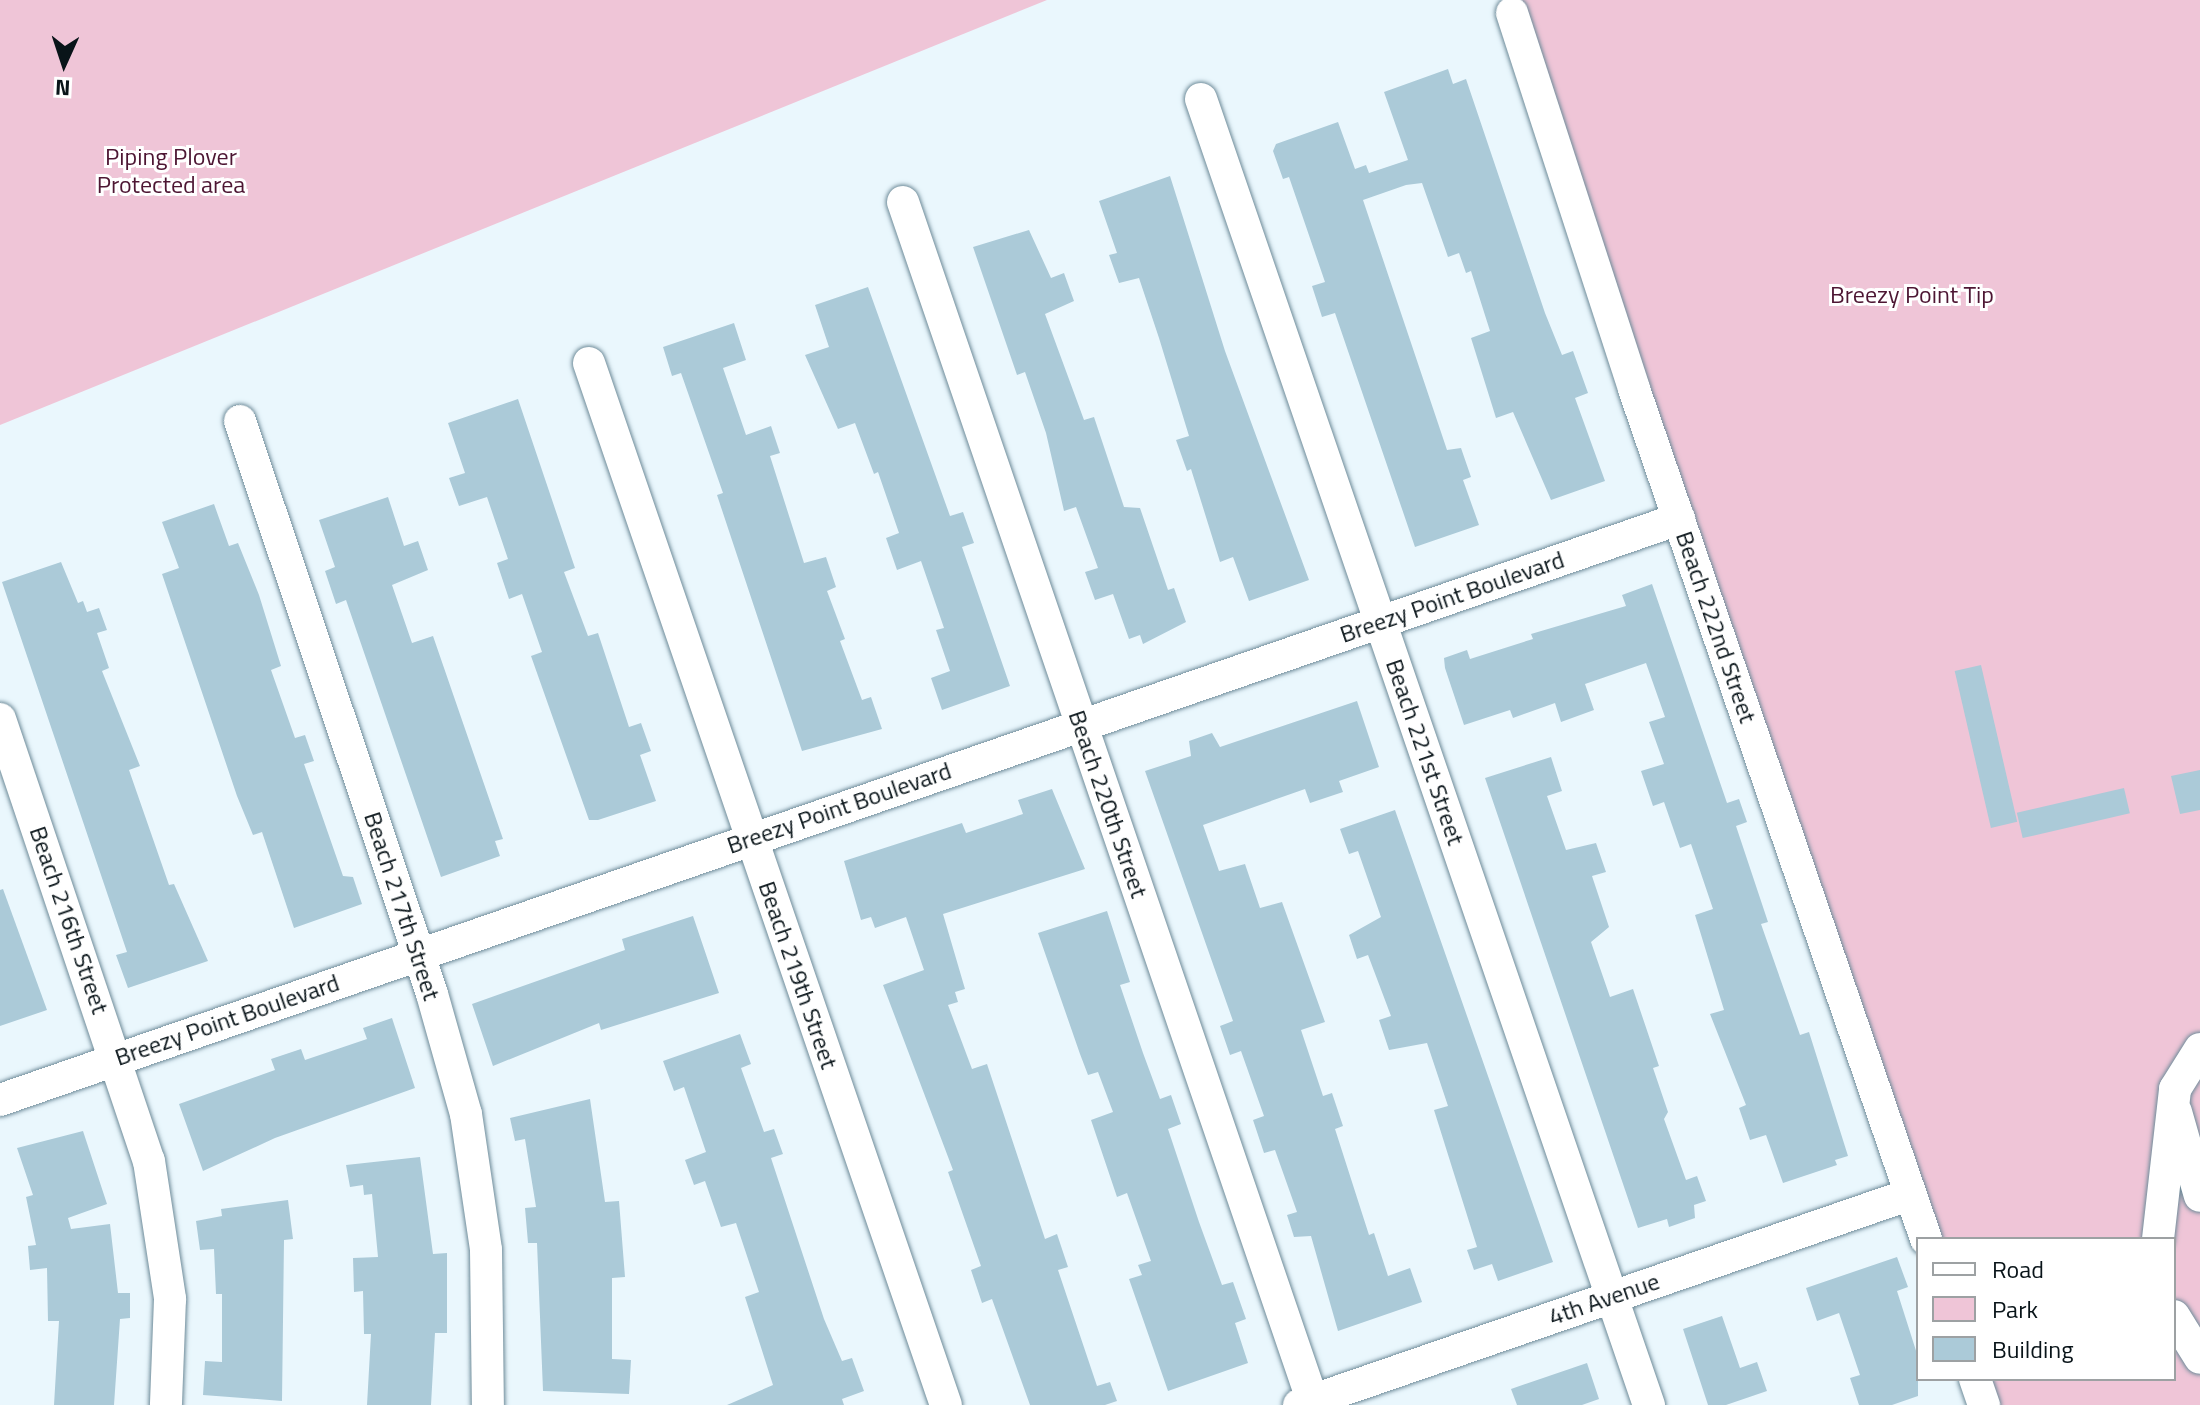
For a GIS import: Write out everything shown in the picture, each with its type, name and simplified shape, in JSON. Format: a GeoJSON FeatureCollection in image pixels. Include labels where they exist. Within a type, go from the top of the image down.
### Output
{"type":"FeatureCollection","features":[{"type":"Feature","properties":{"kind":"street","name":"Beach 222nd Street"},"geometry":{"type":"LineString","coordinates":[[1512,13],[1679,519],[1925,1237]]}},
{"type":"Feature","properties":{"kind":"street","name":"Beach 221st Street"},"geometry":{"type":"LineString","coordinates":[[1201,99],[1649,1405]]}},
{"type":"Feature","properties":{"kind":"street","name":"Beach 220th Street"},"geometry":{"type":"LineString","coordinates":[[903,202],[1309,1403]]}},
{"type":"Feature","properties":{"kind":"street","name":"Beach 219th Street"},"geometry":{"type":"LineString","coordinates":[[589,363],[946,1405]]}},
{"type":"Feature","properties":{"kind":"street","name":"Beach 217th Street"},"geometry":{"type":"LineString","coordinates":[[240,421],[454,1069],[476,1164],[489,1297],[488,1405]]}},
{"type":"Feature","properties":{"kind":"street","name":"Breezy Point Boulevard"},"geometry":{"type":"LineString","coordinates":[[0,1100],[1679,519]]}},
{"type":"Feature","properties":{"kind":"street","name":"Beach 216th Street"},"geometry":{"type":"LineString","coordinates":[[0,719],[149,1161],[162,1232],[171,1312],[166,1405]]}},
{"type":"Feature","properties":{"kind":"street"},"geometry":{"type":"LineString","coordinates":[[2158,1237],[2174,1105],[2181,1073],[2200,1049]]}},
{"type":"Feature","properties":{"kind":"street"},"geometry":{"type":"LineString","coordinates":[[2174,1105],[2200,1196]]}},
{"type":"Feature","properties":{"kind":"street","name":"4th Avenue"},"geometry":{"type":"LineString","coordinates":[[1309,1403],[1911,1194]]}},
{"type":"Feature","properties":{"kind":"street"},"geometry":{"type":"LineString","coordinates":[[2176,1319],[2200,1358]]}},
{"type":"Feature","properties":{"kind":"street"},"geometry":{"type":"LineString","coordinates":[[1976,1381],[1984,1405]]}},
{"type":"Feature","properties":{"kind":"green space","name":"Piping Plover Protected area"},"geometry":{"type":"Polygon","coordinates":[[[0,0],[1047,0],[0,425],[0,0]]]}},
{"type":"Feature","properties":{"kind":"green space","name":"Breezy Point Tip"},"geometry":{"type":"Polygon","coordinates":[[[1518,0],[2200,0],[2200,1405],[1986,1405],[1978,1381],[2176,1381],[2176,1237],[1928,1237],[1518,0]]]}},
{"type":"Feature","properties":{"kind":"building"},"geometry":{"type":"Polygon","coordinates":[[[1448,69],[1453,84],[1466,79],[1545,313],[1562,355],[1573,351],[1588,393],[1575,398],[1605,481],[1551,500],[1513,412],[1496,418],[1471,338],[1490,331],[1471,271],[1466,273],[1459,253],[1448,257],[1422,183],[1406,185],[1363,200],[1447,450],[1461,448],[1471,477],[1463,480],[1479,525],[1415,547],[1335,313],[1322,317],[1312,286],[1325,282],[1289,177],[1283,179],[1273,151],[1276,144],[1338,122],[1355,169],[1366,165],[1369,173],[1408,160],[1384,92],[1448,69]]]}},
{"type":"Feature","properties":{"kind":"building"},"geometry":{"type":"Polygon","coordinates":[[[1170,176],[1225,351],[1309,580],[1249,601],[1233,557],[1220,562],[1191,469],[1187,471],[1176,440],[1189,436],[1139,278],[1119,283],[1109,255],[1117,253],[1099,201],[1170,176]]]}},
{"type":"Feature","properties":{"kind":"building"},"geometry":{"type":"Polygon","coordinates":[[[1029,230],[1051,278],[1064,273],[1074,301],[1045,314],[1084,420],[1094,417],[1124,507],[1140,508],[1168,590],[1174,588],[1186,622],[1143,644],[1140,635],[1129,639],[1113,594],[1095,600],[1085,572],[1098,568],[1076,507],[1064,511],[1046,433],[1025,372],[1017,375],[973,247],[1029,230]]]}},
{"type":"Feature","properties":{"kind":"building"},"geometry":{"type":"Polygon","coordinates":[[[868,287],[950,516],[963,512],[974,543],[962,547],[1010,686],[942,710],[931,678],[950,671],[936,630],[944,628],[921,561],[897,570],[886,538],[899,533],[878,472],[874,474],[855,423],[838,429],[805,355],[829,347],[815,305],[868,287]]]}},
{"type":"Feature","properties":{"kind":"building"},"geometry":{"type":"Polygon","coordinates":[[[734,323],[746,360],[723,368],[746,435],[771,426],[780,453],[770,456],[804,563],[826,557],[836,587],[827,591],[845,639],[840,641],[862,700],[871,697],[882,729],[802,751],[717,495],[723,493],[681,373],[672,376],[663,347],[734,323]]]}},
{"type":"Feature","properties":{"kind":"building"},"geometry":{"type":"Polygon","coordinates":[[[518,399],[575,568],[564,572],[588,636],[598,633],[629,727],[641,723],[651,751],[640,755],[656,801],[598,820],[589,820],[531,656],[542,652],[522,594],[509,599],[497,563],[508,559],[487,497],[459,506],[449,478],[465,473],[448,423],[518,399]]]}},
{"type":"Feature","properties":{"kind":"building"},"geometry":{"type":"Polygon","coordinates":[[[388,497],[404,546],[418,541],[428,570],[392,585],[412,643],[433,636],[503,839],[495,841],[500,856],[441,877],[346,600],[336,604],[325,571],[335,567],[319,520],[388,497]]]}},
{"type":"Feature","properties":{"kind":"building"},"geometry":{"type":"Polygon","coordinates":[[[214,504],[229,546],[238,543],[259,595],[281,666],[271,670],[295,738],[305,735],[314,761],[304,764],[343,876],[353,877],[362,904],[294,928],[262,832],[253,835],[237,796],[162,574],[179,568],[162,522],[214,504]]]}},
{"type":"Feature","properties":{"kind":"building"},"geometry":{"type":"Polygon","coordinates":[[[61,562],[78,603],[83,601],[87,612],[99,608],[107,630],[97,633],[109,668],[102,671],[140,766],[129,770],[169,885],[174,884],[208,961],[128,988],[116,955],[127,952],[2,582],[61,562]]]}},
{"type":"Feature","properties":{"kind":"building"},"geometry":{"type":"Polygon","coordinates":[[[1652,584],[1727,803],[1739,799],[1747,822],[1736,826],[1768,922],[1761,924],[1800,1035],[1809,1032],[1848,1156],[1835,1160],[1837,1165],[1783,1183],[1766,1135],[1750,1140],[1739,1108],[1746,1105],[1710,1014],[1724,1010],[1695,915],[1713,909],[1691,844],[1680,848],[1664,802],[1653,806],[1641,771],[1664,764],[1649,722],[1665,717],[1646,663],[1585,684],[1594,710],[1561,722],[1555,703],[1513,718],[1510,710],[1464,725],[1445,668],[1444,658],[1467,650],[1470,659],[1533,639],[1531,634],[1626,606],[1622,595],[1652,584]]]}},
{"type":"Feature","properties":{"kind":"building"},"geometry":{"type":"Polygon","coordinates":[[[1981,665],[2017,822],[1991,828],[1955,671],[1981,665]]]}},
{"type":"Feature","properties":{"kind":"building"},"geometry":{"type":"Polygon","coordinates":[[[1357,701],[1379,767],[1339,781],[1343,792],[1310,803],[1305,789],[1203,825],[1219,871],[1245,864],[1260,908],[1282,902],[1325,1022],[1301,1030],[1323,1096],[1332,1093],[1343,1126],[1335,1129],[1369,1235],[1374,1233],[1388,1276],[1410,1268],[1422,1302],[1338,1331],[1311,1236],[1294,1237],[1287,1215],[1297,1212],[1275,1150],[1264,1153],[1253,1120],[1264,1116],[1241,1051],[1230,1055],[1220,1026],[1233,1021],[1145,771],[1191,756],[1189,741],[1212,733],[1220,747],[1357,701]]]}},
{"type":"Feature","properties":{"kind":"building"},"geometry":{"type":"Polygon","coordinates":[[[1551,757],[1562,791],[1547,796],[1566,850],[1596,843],[1606,872],[1592,876],[1609,927],[1591,942],[1610,997],[1633,989],[1659,1066],[1653,1068],[1668,1112],[1664,1119],[1686,1180],[1697,1176],[1706,1201],[1694,1205],[1695,1218],[1669,1227],[1667,1219],[1638,1228],[1485,778],[1551,757]]]}},
{"type":"Feature","properties":{"kind":"building"},"geometry":{"type":"Polygon","coordinates":[[[2200,770],[2200,810],[2180,814],[2171,776],[2200,770]]]}},
{"type":"Feature","properties":{"kind":"building"},"geometry":{"type":"Polygon","coordinates":[[[2124,788],[2130,813],[2023,838],[2017,813],[2124,788]]]}},
{"type":"Feature","properties":{"kind":"building"},"geometry":{"type":"Polygon","coordinates":[[[1052,789],[1085,869],[943,914],[965,989],[955,992],[958,1002],[948,1005],[972,1069],[987,1064],[1045,1239],[1057,1234],[1068,1267],[1058,1270],[1097,1386],[1110,1382],[1117,1401],[1105,1405],[1030,1405],[992,1299],[982,1303],[971,1270],[981,1266],[948,1172],[953,1170],[883,985],[924,970],[906,917],[875,928],[871,917],[861,920],[844,861],[962,823],[966,833],[1023,814],[1018,800],[1052,789]]]}},
{"type":"Feature","properties":{"kind":"building"},"geometry":{"type":"Polygon","coordinates":[[[1395,810],[1553,1262],[1498,1281],[1492,1264],[1474,1270],[1467,1250],[1477,1247],[1434,1110],[1448,1106],[1427,1043],[1389,1050],[1379,1020],[1391,1016],[1368,955],[1357,959],[1349,935],[1381,917],[1358,851],[1349,854],[1340,829],[1395,810]]]}},
{"type":"Feature","properties":{"kind":"building"},"geometry":{"type":"Polygon","coordinates":[[[3,889],[47,1010],[0,1026],[0,890],[3,889]]]}},
{"type":"Feature","properties":{"kind":"building"},"geometry":{"type":"Polygon","coordinates":[[[1107,911],[1130,982],[1120,985],[1143,1053],[1160,1099],[1171,1095],[1181,1124],[1168,1129],[1199,1222],[1222,1285],[1233,1282],[1246,1319],[1235,1323],[1248,1363],[1168,1391],[1129,1279],[1142,1275],[1138,1265],[1151,1261],[1127,1193],[1117,1197],[1091,1120],[1113,1112],[1098,1072],[1088,1075],[1038,933],[1107,911]]]}},
{"type":"Feature","properties":{"kind":"building"},"geometry":{"type":"Polygon","coordinates":[[[693,916],[719,993],[601,1030],[599,1023],[493,1066],[472,1004],[625,950],[622,939],[693,916]]]}},
{"type":"Feature","properties":{"kind":"building"},"geometry":{"type":"Polygon","coordinates":[[[392,1018],[415,1088],[275,1138],[203,1171],[179,1104],[275,1070],[271,1059],[301,1049],[305,1060],[367,1039],[363,1028],[392,1018]]]}},
{"type":"Feature","properties":{"kind":"building"},"geometry":{"type":"Polygon","coordinates":[[[740,1034],[751,1064],[741,1068],[764,1132],[774,1129],[783,1154],[771,1158],[824,1319],[842,1361],[852,1358],[864,1391],[842,1399],[844,1405],[727,1405],[773,1385],[745,1297],[759,1292],[736,1223],[721,1227],[705,1181],[694,1185],[685,1160],[706,1152],[684,1087],[674,1091],[663,1061],[740,1034]]]}},
{"type":"Feature","properties":{"kind":"building"},"geometry":{"type":"Polygon","coordinates":[[[590,1099],[605,1202],[619,1201],[625,1277],[612,1278],[612,1359],[631,1360],[629,1394],[543,1391],[537,1243],[528,1243],[525,1208],[536,1207],[525,1139],[515,1141],[510,1118],[590,1099]]]}},
{"type":"Feature","properties":{"kind":"building"},"geometry":{"type":"Polygon","coordinates":[[[83,1131],[107,1204],[68,1218],[71,1229],[110,1224],[118,1293],[130,1293],[130,1318],[120,1319],[114,1405],[54,1405],[59,1321],[48,1321],[47,1268],[30,1270],[28,1246],[36,1245],[26,1197],[33,1195],[17,1148],[83,1131]]]}},
{"type":"Feature","properties":{"kind":"building"},"geometry":{"type":"Polygon","coordinates":[[[420,1157],[433,1254],[447,1253],[447,1333],[435,1333],[431,1405],[367,1405],[371,1334],[364,1334],[363,1291],[354,1292],[353,1258],[378,1257],[372,1194],[364,1195],[363,1185],[350,1187],[346,1165],[420,1157]]]}},
{"type":"Feature","properties":{"kind":"building"},"geometry":{"type":"Polygon","coordinates":[[[288,1200],[293,1239],[284,1240],[282,1401],[203,1395],[205,1361],[222,1362],[222,1294],[216,1294],[214,1249],[200,1250],[196,1221],[222,1216],[221,1209],[288,1200]]]}},
{"type":"Feature","properties":{"kind":"building"},"geometry":{"type":"Polygon","coordinates":[[[1897,1257],[1908,1287],[1897,1291],[1916,1351],[1918,1396],[1892,1405],[1859,1405],[1850,1378],[1860,1375],[1839,1313],[1817,1321],[1806,1288],[1897,1257]]]}},
{"type":"Feature","properties":{"kind":"building"},"geometry":{"type":"Polygon","coordinates":[[[1722,1316],[1740,1368],[1757,1362],[1767,1391],[1726,1405],[1708,1405],[1683,1329],[1722,1316]]]}},
{"type":"Feature","properties":{"kind":"building"},"geometry":{"type":"Polygon","coordinates":[[[1587,1363],[1599,1399],[1582,1405],[1517,1405],[1511,1389],[1587,1363]]]}}]}
